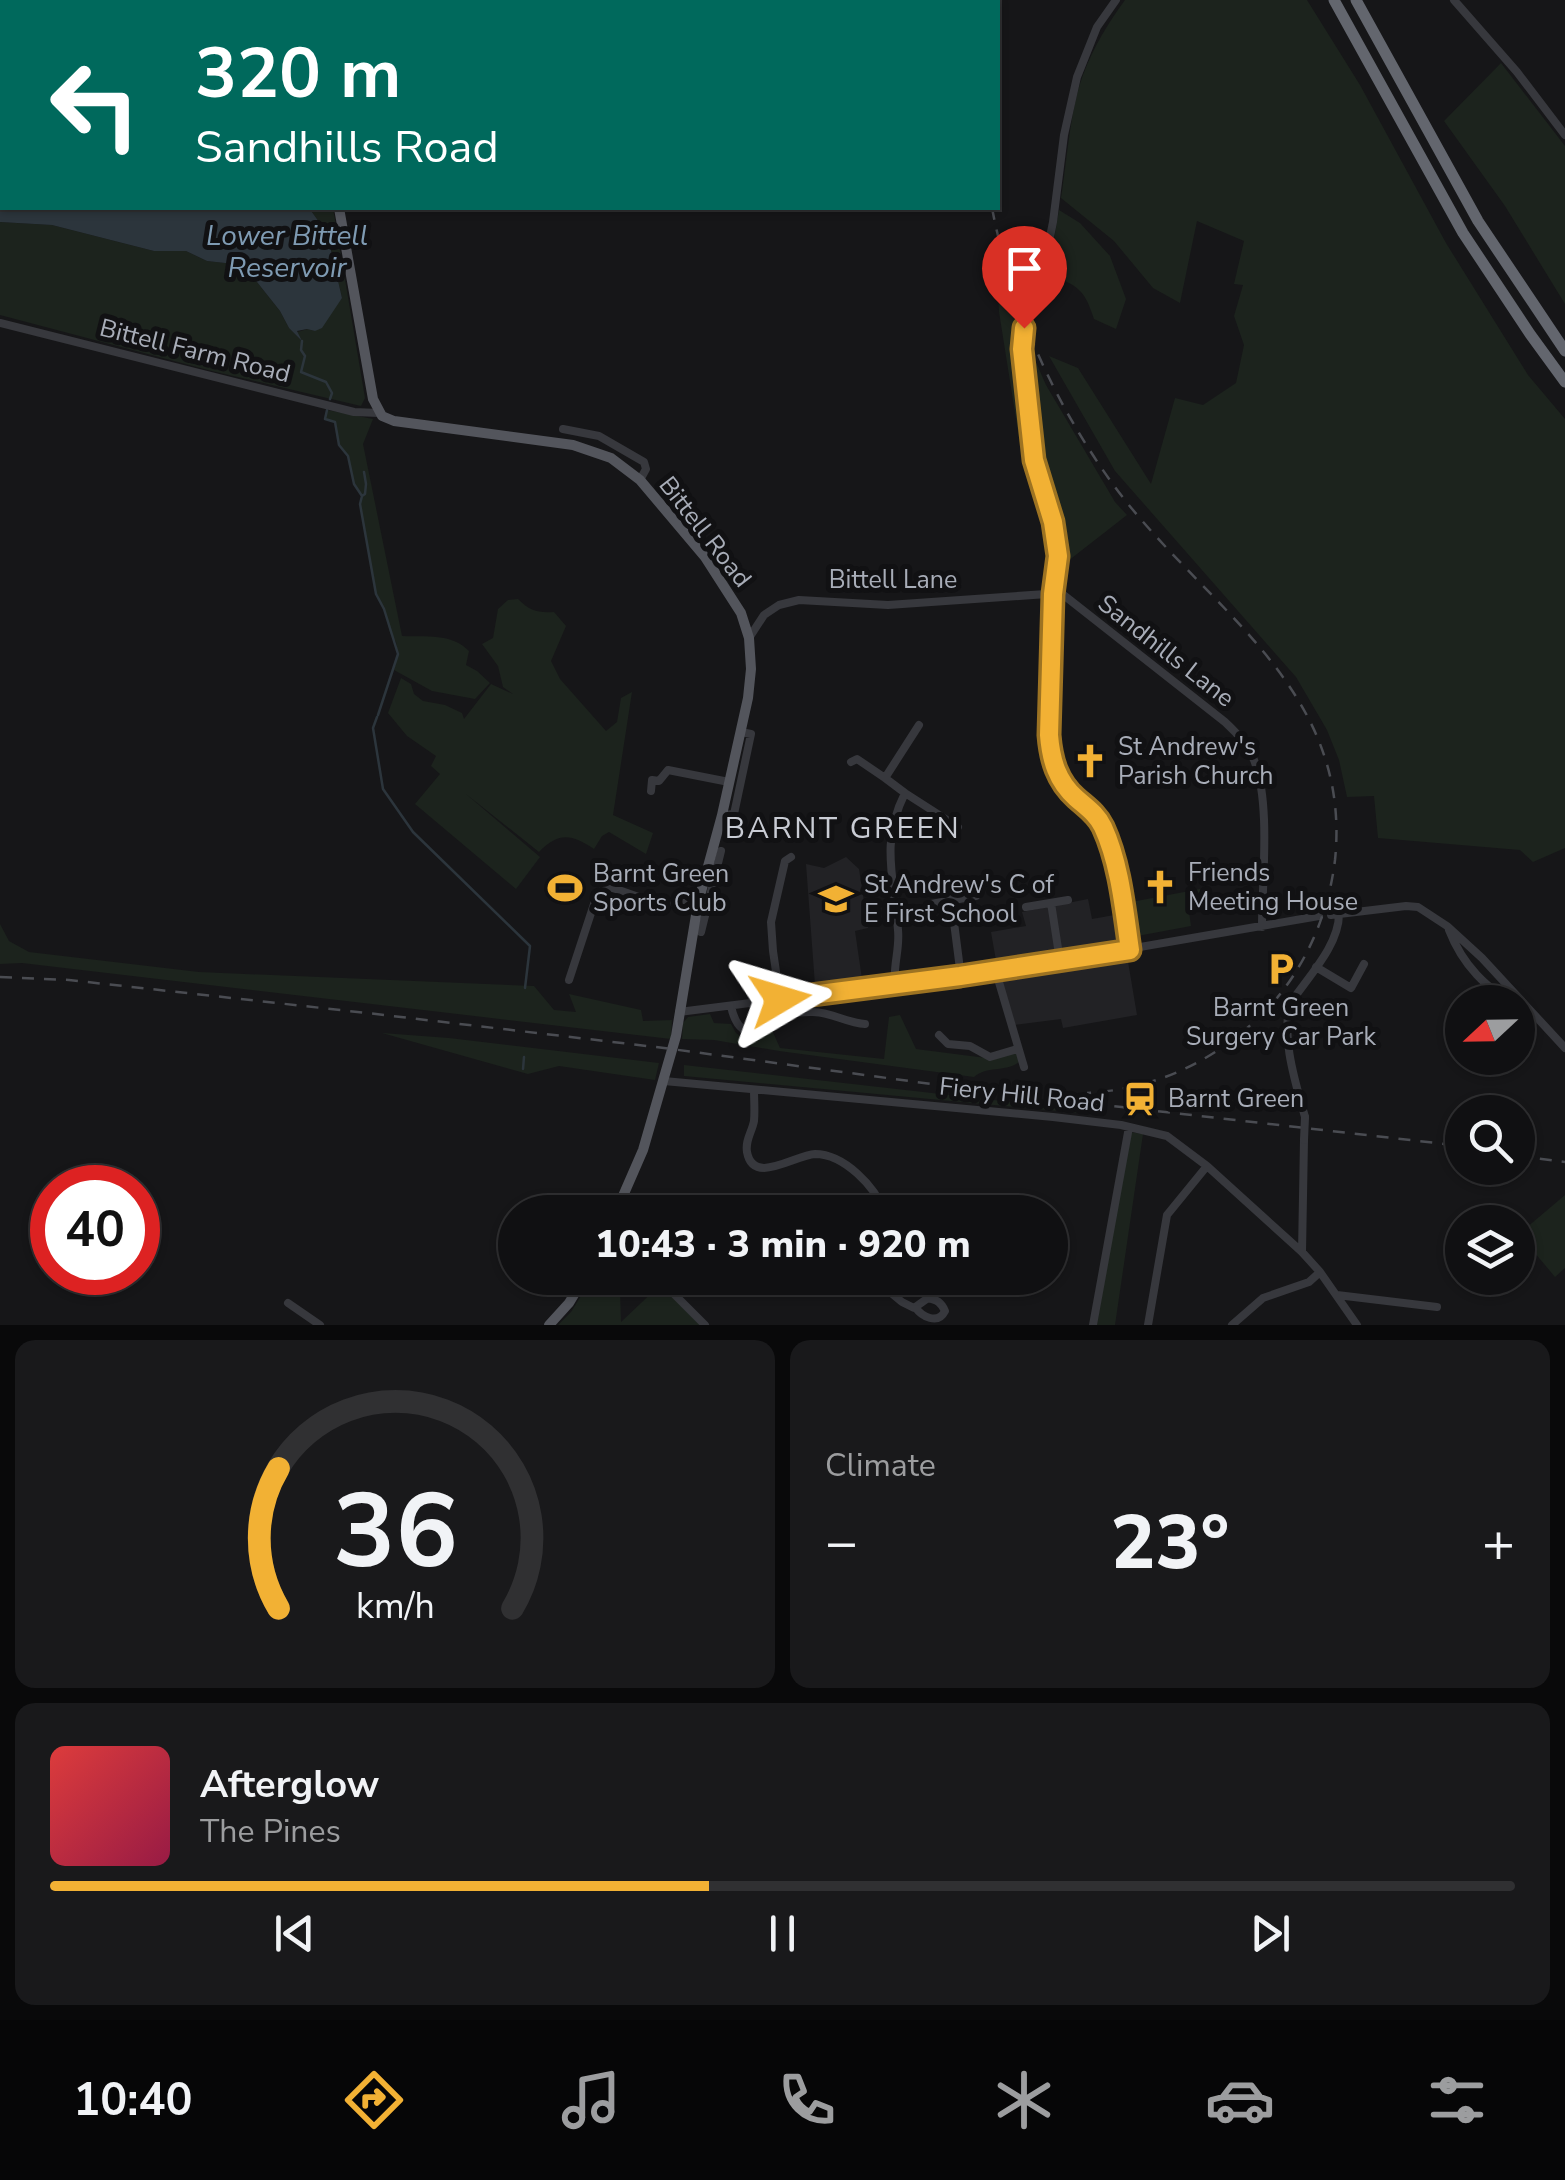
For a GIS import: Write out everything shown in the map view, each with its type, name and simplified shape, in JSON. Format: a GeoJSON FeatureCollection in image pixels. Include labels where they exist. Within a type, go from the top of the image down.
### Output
{"type":"FeatureCollection","features":[{"type":"Feature","properties":{"kind":"highway"},"geometry":{"type":"LineString","coordinates":[[1334,0],[1463,233],[1565,382]]}},
{"type":"Feature","properties":{"kind":"highway"},"geometry":{"type":"LineString","coordinates":[[1356,0],[1478,221],[1565,351]]}},
{"type":"Feature","properties":{"kind":"main road"},"geometry":{"type":"LineString","coordinates":[[339,210],[373,399],[380,413]]}},
{"type":"Feature","properties":{"kind":"main road","name":"Bittell Road"},"geometry":{"type":"LineString","coordinates":[[380,413],[394,421],[573,446],[611,458],[640,480],[705,557],[741,613],[749,638],[751,669],[741,732],[712,870],[698,903],[698,934],[676,1036],[643,1150],[623,1195]]}},
{"type":"Feature","properties":{"kind":"main road"},"geometry":{"type":"LineString","coordinates":[[549,1325],[573,1295]]}},
{"type":"Feature","properties":{"kind":"street"},"geometry":{"type":"LineString","coordinates":[[1116,0],[1098,28],[1076,77],[1041,282],[1027,317],[1022,349],[1034,460],[1057,541],[1051,755],[1065,787],[1097,817],[1104,830],[1115,861],[1130,950]]}},
{"type":"Feature","properties":{"kind":"street"},"geometry":{"type":"LineString","coordinates":[[1454,0],[1565,136]]}},
{"type":"Feature","properties":{"kind":"street","name":"Bittell Farm Road"},"geometry":{"type":"LineString","coordinates":[[0,323],[354,412],[380,413]]}},
{"type":"Feature","properties":{"kind":"street"},"geometry":{"type":"LineString","coordinates":[[563,429],[600,436],[644,462],[646,469],[640,480]]}},
{"type":"Feature","properties":{"kind":"street","name":"Bittell Lane"},"geometry":{"type":"LineString","coordinates":[[764,615],[779,605],[806,599],[888,605],[1053,594]]}},
{"type":"Feature","properties":{"kind":"street","name":"Sandhills Lane"},"geometry":{"type":"LineString","coordinates":[[1053,594],[1061,594],[1225,722],[1248,748],[1255,762],[1263,810],[1262,927]]}},
{"type":"Feature","properties":{"kind":"street"},"geometry":{"type":"LineString","coordinates":[[741,613],[764,615],[749,638]]}},
{"type":"Feature","properties":{"kind":"street"},"geometry":{"type":"LineString","coordinates":[[885,778],[919,725]]}},
{"type":"Feature","properties":{"kind":"street"},"geometry":{"type":"LineString","coordinates":[[722,815],[734,814],[751,734],[741,732]]}},
{"type":"Feature","properties":{"kind":"street"},"geometry":{"type":"LineString","coordinates":[[850,762],[857,759],[958,828]]}},
{"type":"Feature","properties":{"kind":"street"},"geometry":{"type":"LineString","coordinates":[[650,791],[652,780],[660,781],[668,770],[730,782]]}},
{"type":"Feature","properties":{"kind":"street"},"geometry":{"type":"LineString","coordinates":[[895,984],[898,934],[890,831],[905,792]]}},
{"type":"Feature","properties":{"kind":"street"},"geometry":{"type":"LineString","coordinates":[[698,934],[712,870],[721,851]]}},
{"type":"Feature","properties":{"kind":"street"},"geometry":{"type":"LineString","coordinates":[[780,999],[772,922],[786,860],[791,857]]}},
{"type":"Feature","properties":{"kind":"street"},"geometry":{"type":"LineString","coordinates":[[569,980],[602,890],[610,887],[656,903],[698,903]]}},
{"type":"Feature","properties":{"kind":"street"},"geometry":{"type":"LineString","coordinates":[[931,904],[976,896]]}},
{"type":"Feature","properties":{"kind":"street"},"geometry":{"type":"LineString","coordinates":[[951,900],[960,976]]}},
{"type":"Feature","properties":{"kind":"street"},"geometry":{"type":"LineString","coordinates":[[1026,907],[1068,900]]}},
{"type":"Feature","properties":{"kind":"street"},"geometry":{"type":"LineString","coordinates":[[1051,903],[1060,961]]}},
{"type":"Feature","properties":{"kind":"street"},"geometry":{"type":"LineString","coordinates":[[1302,1252],[1305,1117],[1295,1079],[1288,1016],[1292,1001],[1332,940],[1339,923],[1335,914],[1418,907],[1448,926],[1506,985]]}},
{"type":"Feature","properties":{"kind":"street"},"geometry":{"type":"LineString","coordinates":[[679,1012],[996,972],[1319,916]]}},
{"type":"Feature","properties":{"kind":"street"},"geometry":{"type":"LineString","coordinates":[[1448,926],[1463,957],[1489,985]]}},
{"type":"Feature","properties":{"kind":"street"},"geometry":{"type":"LineString","coordinates":[[1316,968],[1351,988],[1364,964]]}},
{"type":"Feature","properties":{"kind":"street"},"geometry":{"type":"LineString","coordinates":[[996,972],[1024,1067]]}},
{"type":"Feature","properties":{"kind":"street"},"geometry":{"type":"LineString","coordinates":[[732,1006],[736,1023],[750,1033],[764,1030],[789,1014],[811,1012],[859,1027]]}},
{"type":"Feature","properties":{"kind":"street"},"geometry":{"type":"LineString","coordinates":[[1535,1015],[1565,1048]]}},
{"type":"Feature","properties":{"kind":"street"},"geometry":{"type":"LineString","coordinates":[[938,1035],[948,1044],[970,1046],[990,1057],[1017,1049]]}},
{"type":"Feature","properties":{"kind":"street","name":"Fiery Hill Road"},"geometry":{"type":"LineString","coordinates":[[664,1082],[1054,1117],[1167,1136],[1207,1166],[1302,1252],[1357,1325]]}},
{"type":"Feature","properties":{"kind":"street"},"geometry":{"type":"LineString","coordinates":[[754,1090],[753,1127],[747,1141],[747,1155],[753,1164],[769,1168],[812,1154],[828,1156],[869,1184],[875,1195]]}},
{"type":"Feature","properties":{"kind":"street"},"geometry":{"type":"LineString","coordinates":[[1093,1325],[1130,1127]]}},
{"type":"Feature","properties":{"kind":"street"},"geometry":{"type":"LineString","coordinates":[[1148,1325],[1167,1214],[1207,1166]]}},
{"type":"Feature","properties":{"kind":"street"},"geometry":{"type":"LineString","coordinates":[[1232,1325],[1263,1298],[1308,1282],[1320,1272]]}},
{"type":"Feature","properties":{"kind":"street"},"geometry":{"type":"LineString","coordinates":[[675,1295],[706,1325]]}},
{"type":"Feature","properties":{"kind":"street"},"geometry":{"type":"LineString","coordinates":[[894,1295],[909,1307],[916,1307],[929,1295]]}},
{"type":"Feature","properties":{"kind":"street"},"geometry":{"type":"LineString","coordinates":[[1337,1295],[1437,1307]]}},
{"type":"Feature","properties":{"kind":"street"},"geometry":{"type":"LineString","coordinates":[[916,1307],[930,1319],[942,1316],[942,1304],[928,1298]]}},
{"type":"Feature","properties":{"kind":"street"},"geometry":{"type":"LineString","coordinates":[[288,1303],[320,1325]]}},
{"type":"Feature","properties":{"kind":"shaded area"},"geometry":{"type":"Polygon","coordinates":[[[1125,0],[1307,0],[1360,85],[1446,243],[1528,375],[1565,419],[1565,848],[1533,862],[1520,850],[1378,838],[1374,796],[1347,797],[1327,730],[1296,677],[1115,471],[1049,356],[1078,368],[1151,484],[1175,398],[1203,405],[1236,383],[1244,345],[1234,316],[1243,285],[1234,284],[1244,241],[1197,221],[1180,303],[1153,288],[1114,241],[1061,198],[1083,75],[1101,36],[1125,0]]]}},
{"type":"Feature","properties":{"kind":"shaded area"},"geometry":{"type":"Polygon","coordinates":[[[1501,63],[1565,146],[1565,304],[1505,206],[1444,121],[1501,63]]]}},
{"type":"Feature","properties":{"kind":"shaded area"},"geometry":{"type":"Polygon","coordinates":[[[310,210],[333,210],[365,398],[361,406],[0,315],[0,222],[52,225],[154,251],[186,251],[207,261],[234,264],[253,277],[301,340],[297,332],[315,331],[342,298],[327,233],[310,210]]]}},
{"type":"Feature","properties":{"kind":"shaded area"},"geometry":{"type":"Polygon","coordinates":[[[1059,210],[1080,223],[1110,256],[1126,299],[1116,329],[1094,319],[1078,289],[1048,274],[1059,210]]]}},
{"type":"Feature","properties":{"kind":"shaded area"},"geometry":{"type":"Polygon","coordinates":[[[996,258],[1019,317],[1027,438],[1020,444],[999,312],[996,258]]]}},
{"type":"Feature","properties":{"kind":"shaded area"},"geometry":{"type":"Polygon","coordinates":[[[1028,344],[1046,385],[1115,502],[1127,515],[1068,561],[1037,453],[1025,354],[1028,344]]]}},
{"type":"Feature","properties":{"kind":"shaded area"},"geometry":{"type":"Polygon","coordinates":[[[327,410],[373,419],[363,444],[402,636],[455,641],[469,651],[466,665],[490,683],[475,699],[432,691],[394,670],[396,642],[376,594],[360,504],[362,496],[354,484],[348,456],[339,445],[335,422],[325,419],[327,410]]]}},
{"type":"Feature","properties":{"kind":"shaded area"},"geometry":{"type":"Polygon","coordinates":[[[518,599],[534,610],[554,612],[566,626],[551,661],[560,679],[606,731],[617,722],[621,698],[632,692],[613,815],[653,833],[646,854],[609,832],[594,849],[565,837],[539,852],[466,794],[540,857],[516,889],[415,804],[440,774],[431,766],[436,756],[407,736],[388,713],[401,678],[411,684],[414,694],[423,701],[445,705],[462,713],[464,719],[491,684],[513,694],[503,687],[498,666],[482,644],[493,638],[498,609],[508,600],[518,599]]]}},
{"type":"Feature","properties":{"kind":"shaded area","name":"St Andrew's C of E First School"},"geometry":{"type":"Polygon","coordinates":[[[846,857],[859,869],[868,928],[855,931],[862,979],[815,985],[806,864],[824,868],[846,857]]]}},
{"type":"Feature","properties":{"kind":"shaded area"},"geometry":{"type":"Polygon","coordinates":[[[1200,889],[1202,901],[1188,904],[1191,926],[1132,937],[1126,903],[1200,889]]]}},
{"type":"Feature","properties":{"kind":"shaded area"},"geometry":{"type":"Polygon","coordinates":[[[1088,899],[1092,919],[1120,914],[1137,1015],[1063,1028],[1061,1019],[1013,1025],[991,932],[1026,926],[1022,912],[1088,899]]]}},
{"type":"Feature","properties":{"kind":"shaded area"},"geometry":{"type":"Polygon","coordinates":[[[0,924],[9,941],[29,952],[199,972],[534,986],[554,1010],[576,1012],[569,994],[641,1010],[643,1021],[672,1020],[671,1039],[22,963],[0,964],[0,924]]]}},
{"type":"Feature","properties":{"kind":"shaded area"},"geometry":{"type":"Polygon","coordinates":[[[710,1014],[714,1023],[731,1024],[745,1039],[772,1030],[780,1048],[884,1059],[889,1017],[900,1015],[916,1049],[994,1059],[1016,1052],[1019,1062],[974,1077],[714,1040],[682,1039],[683,1023],[688,1017],[710,1014]]]}},
{"type":"Feature","properties":{"kind":"shaded area"},"geometry":{"type":"Polygon","coordinates":[[[382,1033],[659,1063],[655,1080],[559,1066],[528,1074],[382,1033]]]}},
{"type":"Feature","properties":{"kind":"shaded area"},"geometry":{"type":"Polygon","coordinates":[[[684,1065],[1081,1110],[1081,1113],[684,1076],[684,1065]]]}},
{"type":"Feature","properties":{"kind":"shaded area"},"geometry":{"type":"Polygon","coordinates":[[[1130,1132],[1143,1134],[1115,1325],[1097,1325],[1130,1132]]]}},
{"type":"Feature","properties":{"kind":"shaded area"},"geometry":{"type":"Polygon","coordinates":[[[1565,1195],[1565,1268],[1555,1277],[1535,1253],[1535,1220],[1565,1195]]]}},
{"type":"Feature","properties":{"kind":"shaded area"},"geometry":{"type":"Polygon","coordinates":[[[582,1295],[620,1295],[621,1322],[649,1295],[670,1295],[700,1325],[558,1325],[582,1295]]]}},
{"type":"Feature","properties":{"kind":"water","name":"Lower Bittell Reservoir"},"geometry":{"type":"Polygon","coordinates":[[[0,210],[310,210],[327,233],[342,298],[322,328],[297,331],[302,341],[253,277],[234,264],[207,261],[186,251],[154,251],[52,225],[0,222],[0,210]]]}},
{"type":"Feature","properties":{"kind":"waterway"},"geometry":{"type":"LineString","coordinates":[[302,341],[305,356],[301,372],[326,382],[332,393],[330,399]]}},
{"type":"Feature","properties":{"kind":"waterway"},"geometry":{"type":"LineString","coordinates":[[327,410],[325,419],[335,422],[339,445],[348,456],[354,484],[362,496],[360,504],[376,594],[398,654],[378,715]]}},
{"type":"Feature","properties":{"kind":"waterway"},"geometry":{"type":"LineString","coordinates":[[362,496],[364,472]]}},
{"type":"Feature","properties":{"kind":"waterway"},"geometry":{"type":"LineString","coordinates":[[377,717],[373,728],[383,789],[413,832],[530,946],[525,988]]}},
{"type":"Feature","properties":{"kind":"waterway"},"geometry":{"type":"LineString","coordinates":[[523,1069],[524,1057]]}},
{"type":"Feature","properties":{"kind":"railway"},"geometry":{"type":"LineString","coordinates":[[992,210],[1023,317],[1071,419],[1112,483],[1264,652],[1296,696],[1320,745],[1334,799],[1335,860],[1328,897],[1308,950],[1277,998],[1237,1036],[1192,1065],[1141,1084],[1087,1093]]}},
{"type":"Feature","properties":{"kind":"railway"},"geometry":{"type":"LineString","coordinates":[[0,977],[69,980],[367,1013],[991,1092],[1445,1144]]}},
{"type":"Feature","properties":{"kind":"railway"},"geometry":{"type":"LineString","coordinates":[[1535,1158],[1565,1162]]}},
{"type":"Feature","properties":{"kind":"place","name":"St Andrew's Parish Church"},"geometry":{"type":"Point","coordinates":[1090,761]}},
{"type":"Feature","properties":{"kind":"place","name":"Friends Meeting House"},"geometry":{"type":"Point","coordinates":[1160,887]}},
{"type":"Feature","properties":{"kind":"place","name":"Barnt Green Sports Club"},"geometry":{"type":"Point","coordinates":[565,888]}},
{"type":"Feature","properties":{"kind":"place","name":"St Andrew's C of E First School"},"geometry":{"type":"Point","coordinates":[836,899]}},
{"type":"Feature","properties":{"kind":"place","name":"Barnt Green Surgery Car Park"},"geometry":{"type":"Point","coordinates":[1281,969]}},
{"type":"Feature","properties":{"kind":"place","name":"Barnt Green"},"geometry":{"type":"Point","coordinates":[1140,1099]}},
{"type":"Feature","properties":{"kind":"district","name":"BARNT GREEN"},"geometry":{"type":"Point","coordinates":[843,828]}},
{"type":"Feature","properties":{"kind":"route"},"geometry":{"type":"LineString","coordinates":[[780,999],[1130,950],[1115,861],[1104,830],[1097,817],[1065,787],[1051,755],[1053,594],[1058,556],[1053,522],[1034,460],[1022,349],[1024,328]]}}]}
